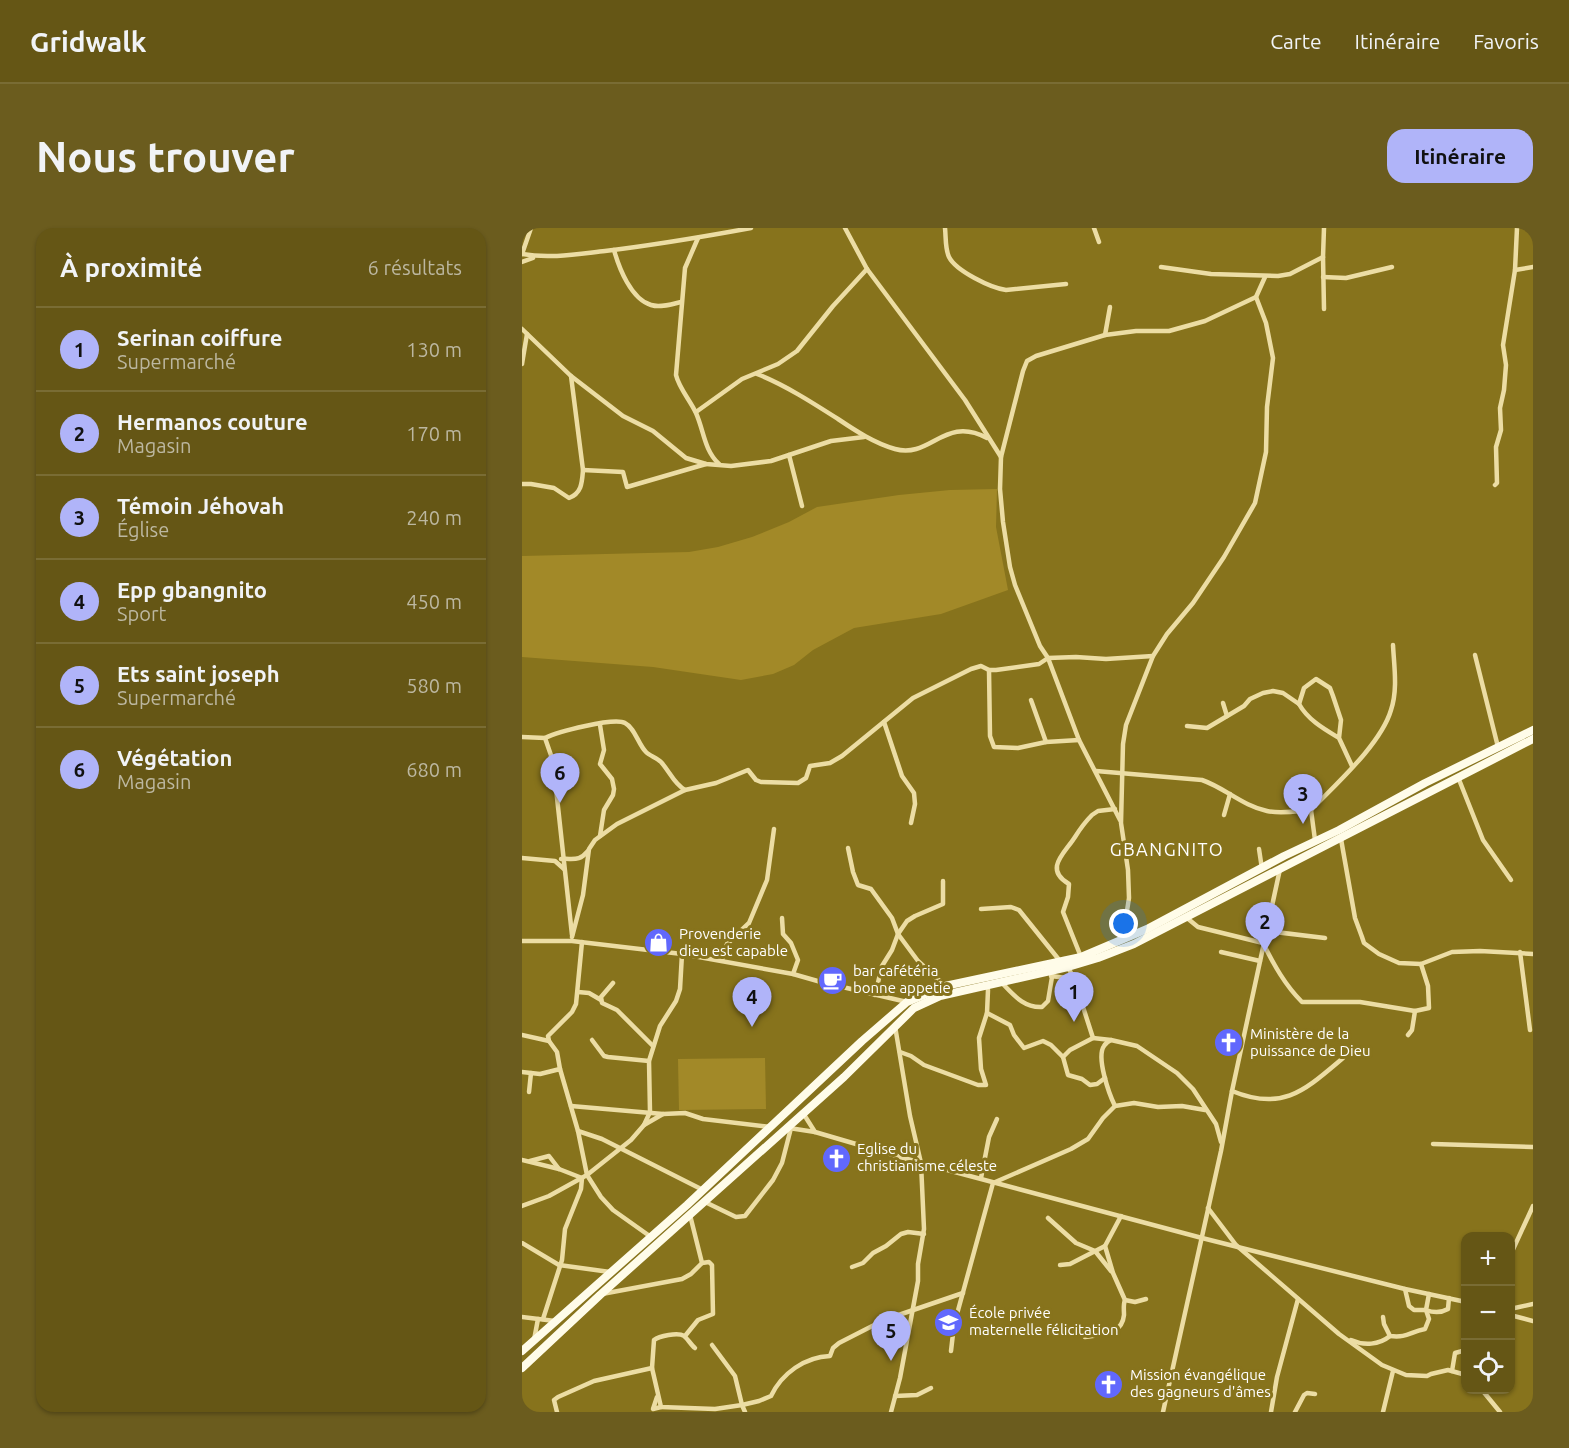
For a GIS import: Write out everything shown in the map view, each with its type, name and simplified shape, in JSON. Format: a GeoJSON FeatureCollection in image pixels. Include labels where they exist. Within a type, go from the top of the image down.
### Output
{"type":"FeatureCollection","features":[{"type":"Feature","properties":{"kind":"main road"},"geometry":{"type":"LineString","coordinates":[[522,1351],[703,1190],[862,1041],[907,1002],[945,986],[1098,958],[1134,944],[1187,918],[1315,840],[1339,830],[1425,783],[1533,730]]}},
{"type":"Feature","properties":{"kind":"main road"},"geometry":{"type":"LineString","coordinates":[[522,1368],[600,1295],[789,1128],[914,1008],[940,996],[1000,982],[1050,974],[1081,957],[1341,839],[1533,739]]}},
{"type":"Feature","properties":{"kind":"street"},"geometry":{"type":"LineString","coordinates":[[531,228],[522,254],[535,257]]}},
{"type":"Feature","properties":{"kind":"street"},"geometry":{"type":"LineString","coordinates":[[522,262],[535,257],[614,250],[751,228]]}},
{"type":"Feature","properties":{"kind":"street"},"geometry":{"type":"LineString","coordinates":[[845,228],[867,269],[965,400],[1001,457]]}},
{"type":"Feature","properties":{"kind":"street"},"geometry":{"type":"LineString","coordinates":[[945,228],[949,257],[953,262],[982,282],[997,289],[1066,284]]}},
{"type":"Feature","properties":{"kind":"street"},"geometry":{"type":"LineString","coordinates":[[1094,228],[1099,242]]}},
{"type":"Feature","properties":{"kind":"street"},"geometry":{"type":"LineString","coordinates":[[1324,228],[1324,309]]}},
{"type":"Feature","properties":{"kind":"street"},"geometry":{"type":"LineString","coordinates":[[1495,485],[1497,483],[1496,447],[1501,430],[1500,408],[1506,364],[1503,345],[1515,270],[1517,228]]}},
{"type":"Feature","properties":{"kind":"street"},"geometry":{"type":"LineString","coordinates":[[698,238],[685,268],[676,375],[696,412],[710,456],[719,465]]}},
{"type":"Feature","properties":{"kind":"street"},"geometry":{"type":"LineString","coordinates":[[614,250],[621,274],[644,301],[653,305],[681,302]]}},
{"type":"Feature","properties":{"kind":"street"},"geometry":{"type":"LineString","coordinates":[[1161,267],[1211,274],[1265,277],[1290,274],[1323,257]]}},
{"type":"Feature","properties":{"kind":"street"},"geometry":{"type":"LineString","coordinates":[[1323,277],[1347,278],[1392,267]]}},
{"type":"Feature","properties":{"kind":"street"},"geometry":{"type":"LineString","coordinates":[[1515,270],[1533,267]]}},
{"type":"Feature","properties":{"kind":"street"},"geometry":{"type":"LineString","coordinates":[[696,412],[742,379],[778,364],[797,351],[833,306],[867,269]]}},
{"type":"Feature","properties":{"kind":"street"},"geometry":{"type":"LineString","coordinates":[[1121,823],[1079,740],[1010,567],[1001,500],[1001,457],[1023,370],[1027,361],[1036,356],[1105,334],[1169,331],[1205,321],[1256,297],[1265,277]]}},
{"type":"Feature","properties":{"kind":"street"},"geometry":{"type":"LineString","coordinates":[[1119,941],[1124,930],[1129,898],[1128,870],[1121,823],[1123,744],[1126,725],[1153,656],[1224,558],[1255,503],[1266,452],[1267,407],[1273,358],[1266,323],[1256,297]]}},
{"type":"Feature","properties":{"kind":"street"},"geometry":{"type":"LineString","coordinates":[[1105,334],[1110,307]]}},
{"type":"Feature","properties":{"kind":"street"},"geometry":{"type":"LineString","coordinates":[[522,329],[571,376],[623,416],[653,431],[686,458],[706,464],[731,466],[771,461],[831,441],[865,437]]}},
{"type":"Feature","properties":{"kind":"street"},"geometry":{"type":"LineString","coordinates":[[522,364],[527,334]]}},
{"type":"Feature","properties":{"kind":"street"},"geometry":{"type":"LineString","coordinates":[[757,374],[825,411],[865,437],[896,449],[908,451],[923,447],[947,434],[962,431],[978,433],[989,439]]}},
{"type":"Feature","properties":{"kind":"street"},"geometry":{"type":"LineString","coordinates":[[522,484],[531,483],[554,488],[569,498],[579,491],[583,470],[571,376]]}},
{"type":"Feature","properties":{"kind":"street"},"geometry":{"type":"LineString","coordinates":[[789,455],[802,506]]}},
{"type":"Feature","properties":{"kind":"street"},"geometry":{"type":"LineString","coordinates":[[583,470],[623,472],[627,487],[706,464]]}},
{"type":"Feature","properties":{"kind":"street"},"geometry":{"type":"LineString","coordinates":[[1096,771],[1202,780],[1256,808],[1269,812],[1311,810],[1353,766],[1384,727],[1392,708],[1395,687],[1393,645]]}},
{"type":"Feature","properties":{"kind":"street"},"geometry":{"type":"LineString","coordinates":[[1475,655],[1498,747]]}},
{"type":"Feature","properties":{"kind":"street"},"geometry":{"type":"LineString","coordinates":[[557,862],[563,858],[577,860],[583,857],[600,836],[617,824],[685,790],[716,783],[748,770],[756,780],[761,782],[798,783],[806,778],[810,766],[830,763],[842,756],[924,691],[972,669],[981,666],[989,670],[1007,669],[1039,664],[1048,658],[1106,659],[1153,656]]}},
{"type":"Feature","properties":{"kind":"street"},"geometry":{"type":"LineString","coordinates":[[989,670],[989,712],[994,747],[1018,748],[1046,742],[1079,740]]}},
{"type":"Feature","properties":{"kind":"street"},"geometry":{"type":"LineString","coordinates":[[1299,704],[1304,688],[1309,682],[1316,679],[1330,688],[1339,711],[1339,738],[1353,766]]}},
{"type":"Feature","properties":{"kind":"street"},"geometry":{"type":"LineString","coordinates":[[1187,726],[1207,728],[1244,706],[1250,699],[1273,691],[1283,693],[1299,704],[1315,723],[1339,738]]}},
{"type":"Feature","properties":{"kind":"street"},"geometry":{"type":"LineString","coordinates":[[1031,700],[1046,742]]}},
{"type":"Feature","properties":{"kind":"street"},"geometry":{"type":"LineString","coordinates":[[1223,703],[1227,716]]}},
{"type":"Feature","properties":{"kind":"street"},"geometry":{"type":"LineString","coordinates":[[522,737],[544,738],[583,726],[616,720],[624,722],[631,727],[647,754],[660,761],[676,783],[685,790]]}},
{"type":"Feature","properties":{"kind":"street"},"geometry":{"type":"LineString","coordinates":[[884,722],[899,769],[914,793],[915,804],[911,823]]}},
{"type":"Feature","properties":{"kind":"street"},"geometry":{"type":"LineString","coordinates":[[600,724],[604,750],[600,764],[612,779],[614,789],[604,810],[600,836]]}},
{"type":"Feature","properties":{"kind":"street"},"geometry":{"type":"LineString","coordinates":[[544,738],[555,771],[572,939]]}},
{"type":"Feature","properties":{"kind":"street"},"geometry":{"type":"LineString","coordinates":[[1458,777],[1486,847],[1511,880]]}},
{"type":"Feature","properties":{"kind":"street"},"geometry":{"type":"LineString","coordinates":[[1224,814],[1230,794]]}},
{"type":"Feature","properties":{"kind":"street"},"geometry":{"type":"LineString","coordinates":[[1081,957],[1063,912],[1069,884],[1062,880],[1057,863],[1062,852],[1092,815],[1098,811],[1115,809]]}},
{"type":"Feature","properties":{"kind":"street"},"geometry":{"type":"LineString","coordinates":[[1311,810],[1315,840]]}},
{"type":"Feature","properties":{"kind":"street"},"geometry":{"type":"LineString","coordinates":[[722,960],[727,944],[749,923],[767,880],[774,829]]}},
{"type":"Feature","properties":{"kind":"street"},"geometry":{"type":"LineString","coordinates":[[1341,839],[1355,918],[1364,943],[1379,954],[1399,963],[1421,964],[1452,952],[1533,954]]}},
{"type":"Feature","properties":{"kind":"street"},"geometry":{"type":"LineString","coordinates":[[848,848],[855,881],[858,885],[871,889],[892,918],[898,934],[918,961],[945,986]]}},
{"type":"Feature","properties":{"kind":"street"},"geometry":{"type":"LineString","coordinates":[[572,939],[583,895],[589,849]]}},
{"type":"Feature","properties":{"kind":"street"},"geometry":{"type":"LineString","coordinates":[[1259,849],[1265,872],[1276,882]]}},
{"type":"Feature","properties":{"kind":"street"},"geometry":{"type":"LineString","coordinates":[[522,858],[557,862],[564,869]]}},
{"type":"Feature","properties":{"kind":"street"},"geometry":{"type":"LineString","coordinates":[[1163,1412],[1221,1151],[1280,868]]}},
{"type":"Feature","properties":{"kind":"street"},"geometry":{"type":"LineString","coordinates":[[875,995],[882,966],[907,921],[944,904],[943,881]]}},
{"type":"Feature","properties":{"kind":"street"},"geometry":{"type":"LineString","coordinates":[[981,909],[1011,907],[1019,910],[1044,939],[1058,961],[1066,964],[1074,979],[1093,1038]]}},
{"type":"Feature","properties":{"kind":"street"},"geometry":{"type":"LineString","coordinates":[[782,918],[783,934],[791,943],[798,960],[793,974]]}},
{"type":"Feature","properties":{"kind":"street"},"geometry":{"type":"LineString","coordinates":[[1187,918],[1198,927],[1263,943],[1276,969],[1302,1002],[1360,1002],[1415,1011],[1428,1009],[1430,1003],[1428,986],[1421,964]]}},
{"type":"Feature","properties":{"kind":"street"},"geometry":{"type":"LineString","coordinates":[[1267,931],[1325,938]]}},
{"type":"Feature","properties":{"kind":"street"},"geometry":{"type":"LineString","coordinates":[[522,941],[572,939],[722,960],[793,974],[907,1002]]}},
{"type":"Feature","properties":{"kind":"street"},"geometry":{"type":"LineString","coordinates":[[534,1340],[562,1260],[565,1229],[584,1176],[578,1131],[557,1052],[548,1036],[572,1012],[578,992],[582,942]]}},
{"type":"Feature","properties":{"kind":"street"},"geometry":{"type":"LineString","coordinates":[[1221,952],[1260,961]]}},
{"type":"Feature","properties":{"kind":"street"},"geometry":{"type":"LineString","coordinates":[[1520,952],[1530,1030]]}},
{"type":"Feature","properties":{"kind":"street"},"geometry":{"type":"LineString","coordinates":[[522,1206],[549,1196],[584,1176],[631,1140],[644,1125],[650,1112],[649,1061],[660,1026],[676,1001],[680,989],[682,954]]}},
{"type":"Feature","properties":{"kind":"street"},"geometry":{"type":"LineString","coordinates":[[1000,982],[1016,998],[1034,1008],[1042,1007],[1048,1001],[1050,974],[1074,979]]}},
{"type":"Feature","properties":{"kind":"street"},"geometry":{"type":"LineString","coordinates":[[601,1000],[603,994],[613,983]]}},
{"type":"Feature","properties":{"kind":"street"},"geometry":{"type":"LineString","coordinates":[[900,1052],[924,1065],[984,1086],[987,1081],[981,1069],[979,1038],[987,1012],[988,990],[986,985]]}},
{"type":"Feature","properties":{"kind":"street"},"geometry":{"type":"LineString","coordinates":[[578,992],[589,993],[602,1003],[617,1010],[653,1047]]}},
{"type":"Feature","properties":{"kind":"street"},"geometry":{"type":"LineString","coordinates":[[1408,1035],[1412,1030],[1415,1011]]}},
{"type":"Feature","properties":{"kind":"street"},"geometry":{"type":"LineString","coordinates":[[987,1012],[1010,1025],[1024,1048],[1043,1041],[1051,1045],[1063,1057],[1068,1075],[1082,1079],[1090,1085],[1097,1084],[1105,1078]]}},
{"type":"Feature","properties":{"kind":"street"},"geometry":{"type":"LineString","coordinates":[[891,1412],[900,1377],[924,1234],[921,1163],[910,1116],[895,1026]]}},
{"type":"Feature","properties":{"kind":"street"},"geometry":{"type":"LineString","coordinates":[[522,1035],[549,1041]]}},
{"type":"Feature","properties":{"kind":"street"},"geometry":{"type":"LineString","coordinates":[[1063,1057],[1070,1050],[1093,1038],[1137,1046],[1177,1073],[1193,1089],[1216,1124],[1220,1135],[1221,1151]]}},
{"type":"Feature","properties":{"kind":"street"},"geometry":{"type":"LineString","coordinates":[[592,1040],[608,1058],[649,1061]]}},
{"type":"Feature","properties":{"kind":"street"},"geometry":{"type":"LineString","coordinates":[[1111,1040],[1104,1045],[1101,1053],[1105,1078],[1115,1106]]}},
{"type":"Feature","properties":{"kind":"street"},"geometry":{"type":"LineString","coordinates":[[1232,1091],[1251,1099],[1266,1101],[1278,1099],[1308,1086],[1343,1058]]}},
{"type":"Feature","properties":{"kind":"street"},"geometry":{"type":"LineString","coordinates":[[522,1072],[540,1074],[560,1069]]}},
{"type":"Feature","properties":{"kind":"street"},"geometry":{"type":"LineString","coordinates":[[529,1092],[531,1073]]}},
{"type":"Feature","properties":{"kind":"street"},"geometry":{"type":"LineString","coordinates":[[993,1182],[1071,1149],[1088,1139],[1115,1106],[1134,1103],[1205,1110]]}},
{"type":"Feature","properties":{"kind":"street"},"geometry":{"type":"LineString","coordinates":[[571,1106],[663,1114],[685,1113],[703,1119],[771,1127]]}},
{"type":"Feature","properties":{"kind":"street"},"geometry":{"type":"LineString","coordinates":[[803,1113],[815,1132]]}},
{"type":"Feature","properties":{"kind":"street"},"geometry":{"type":"LineString","coordinates":[[644,1125],[663,1114]]}},
{"type":"Feature","properties":{"kind":"street"},"geometry":{"type":"LineString","coordinates":[[981,1178],[988,1137],[997,1119]]}},
{"type":"Feature","properties":{"kind":"street"},"geometry":{"type":"LineString","coordinates":[[705,1202],[736,1217],[745,1216],[773,1180],[782,1163],[789,1128],[815,1132],[921,1163],[1202,1238],[1461,1301]]}},
{"type":"Feature","properties":{"kind":"street"},"geometry":{"type":"LineString","coordinates":[[578,1131],[602,1139],[703,1190]]}},
{"type":"Feature","properties":{"kind":"street"},"geometry":{"type":"LineString","coordinates":[[1433,1144],[1533,1147]]}},
{"type":"Feature","properties":{"kind":"street"},"geometry":{"type":"LineString","coordinates":[[525,1162],[549,1156],[559,1168]]}},
{"type":"Feature","properties":{"kind":"street"},"geometry":{"type":"LineString","coordinates":[[525,1162],[559,1168],[584,1176],[613,1210],[651,1237]]}},
{"type":"Feature","properties":{"kind":"street"},"geometry":{"type":"LineString","coordinates":[[951,1351],[954,1325],[993,1182]]}},
{"type":"Feature","properties":{"kind":"street"},"geometry":{"type":"LineString","coordinates":[[1515,1245],[1533,1206]]}},
{"type":"Feature","properties":{"kind":"street"},"geometry":{"type":"LineString","coordinates":[[1208,1208],[1236,1245],[1339,1334],[1371,1358],[1406,1375],[1427,1376],[1452,1371],[1461,1374]]}},
{"type":"Feature","properties":{"kind":"street"},"geometry":{"type":"LineString","coordinates":[[690,1215],[702,1263]]}},
{"type":"Feature","properties":{"kind":"street"},"geometry":{"type":"LineString","coordinates":[[1060,1265],[1070,1263],[1105,1246],[1121,1216]]}},
{"type":"Feature","properties":{"kind":"street"},"geometry":{"type":"LineString","coordinates":[[1048,1218],[1076,1243],[1095,1251],[1113,1273]]}},
{"type":"Feature","properties":{"kind":"street"},"geometry":{"type":"LineString","coordinates":[[852,1267],[863,1263],[873,1253],[901,1234],[908,1232],[924,1234]]}},
{"type":"Feature","properties":{"kind":"street"},"geometry":{"type":"LineString","coordinates":[[522,1244],[559,1265],[612,1272]]}},
{"type":"Feature","properties":{"kind":"street"},"geometry":{"type":"LineString","coordinates":[[1085,1337],[1114,1332],[1120,1328],[1124,1316],[1125,1300],[1113,1273],[1105,1246]]}},
{"type":"Feature","properties":{"kind":"street"},"geometry":{"type":"LineString","coordinates":[[600,1295],[682,1279],[692,1274],[702,1263],[709,1262],[712,1265],[713,1314],[698,1320],[685,1336]]}},
{"type":"Feature","properties":{"kind":"street"},"geometry":{"type":"LineString","coordinates":[[1405,1289],[1409,1306],[1414,1310],[1443,1312],[1448,1309],[1449,1298]]}},
{"type":"Feature","properties":{"kind":"street"},"geometry":{"type":"LineString","coordinates":[[653,1410],[661,1407],[717,1411],[759,1401],[771,1396],[775,1386],[790,1370],[816,1357],[830,1356],[833,1348],[839,1343],[884,1320],[963,1293]]}},
{"type":"Feature","properties":{"kind":"street"},"geometry":{"type":"LineString","coordinates":[[1390,1336],[1401,1338],[1411,1331],[1425,1329],[1429,1319],[1426,1310],[1429,1294]]}},
{"type":"Feature","properties":{"kind":"street"},"geometry":{"type":"LineString","coordinates":[[1125,1300],[1135,1302],[1146,1299]]}},
{"type":"Feature","properties":{"kind":"street"},"geometry":{"type":"LineString","coordinates":[[1272,1412],[1277,1377],[1298,1299]]}},
{"type":"Feature","properties":{"kind":"street"},"geometry":{"type":"LineString","coordinates":[[1515,1308],[1533,1304]]}},
{"type":"Feature","properties":{"kind":"street"},"geometry":{"type":"LineString","coordinates":[[1515,1316],[1533,1321]]}},
{"type":"Feature","properties":{"kind":"street"},"geometry":{"type":"LineString","coordinates":[[522,1317],[556,1321]]}},
{"type":"Feature","properties":{"kind":"street"},"geometry":{"type":"LineString","coordinates":[[1383,1317],[1390,1336]]}},
{"type":"Feature","properties":{"kind":"street"},"geometry":{"type":"LineString","coordinates":[[661,1407],[652,1368],[656,1338],[678,1334],[685,1336],[695,1348]]}},
{"type":"Feature","properties":{"kind":"street"},"geometry":{"type":"LineString","coordinates":[[1339,1334],[1363,1345],[1371,1358]]}},
{"type":"Feature","properties":{"kind":"street"},"geometry":{"type":"LineString","coordinates":[[1363,1345],[1386,1340],[1390,1336]]}},
{"type":"Feature","properties":{"kind":"street"},"geometry":{"type":"LineString","coordinates":[[712,1345],[735,1376],[745,1412]]}},
{"type":"Feature","properties":{"kind":"street"},"geometry":{"type":"LineString","coordinates":[[1452,1371],[1455,1353],[1461,1351]]}},
{"type":"Feature","properties":{"kind":"street"},"geometry":{"type":"LineString","coordinates":[[557,1412],[554,1404],[558,1397],[594,1381],[652,1368]]}},
{"type":"Feature","properties":{"kind":"street"},"geometry":{"type":"LineString","coordinates":[[1383,1412],[1394,1371]]}},
{"type":"Feature","properties":{"kind":"street"},"geometry":{"type":"LineString","coordinates":[[895,1396],[917,1395],[930,1388]]}},
{"type":"Feature","properties":{"kind":"street"},"geometry":{"type":"LineString","coordinates":[[1295,1412],[1304,1395],[1315,1394]]}},
{"type":"Feature","properties":{"kind":"street"},"geometry":{"type":"LineString","coordinates":[[1486,1394],[1500,1412]]}},
{"type":"Feature","properties":{"kind":"street"},"geometry":{"type":"LineString","coordinates":[[653,1410],[657,1397]]}},
{"type":"Feature","properties":{"kind":"shaded area"},"geometry":{"type":"Polygon","coordinates":[[[997,489],[996,527],[1008,590],[941,614],[854,628],[813,650],[794,665],[773,674],[741,680],[653,667],[522,657],[522,556],[689,552],[718,547],[752,537],[789,522],[817,507],[899,495],[950,490],[997,489]]]}},
{"type":"Feature","properties":{"kind":"shaded area"},"geometry":{"type":"Polygon","coordinates":[[[765,1058],[766,1109],[679,1110],[678,1059],[765,1058]]]}},
{"type":"Feature","properties":{"kind":"place","name":"Végétation"},"geometry":{"type":"Point","coordinates":[560,803]}},
{"type":"Feature","properties":{"kind":"place","name":"Témoin Jéhovah"},"geometry":{"type":"Point","coordinates":[1303,824]}},
{"type":"Feature","properties":{"kind":"place","name":"Provenderie dieu est capable"},"geometry":{"type":"Point","coordinates":[658,943]}},
{"type":"Feature","properties":{"kind":"place","name":"Hermanos couture"},"geometry":{"type":"Point","coordinates":[1265,952]}},
{"type":"Feature","properties":{"kind":"place","name":"bar cafétéria bonne appetie"},"geometry":{"type":"Point","coordinates":[832,980]}},
{"type":"Feature","properties":{"kind":"place","name":"Serinan coiffure"},"geometry":{"type":"Point","coordinates":[1074,1022]}},
{"type":"Feature","properties":{"kind":"place","name":"Epp gbangnito"},"geometry":{"type":"Point","coordinates":[752,1027]}},
{"type":"Feature","properties":{"kind":"place","name":"Ministère de la puissance de Dieu"},"geometry":{"type":"Point","coordinates":[1229,1043]}},
{"type":"Feature","properties":{"kind":"place","name":"Eglise du christianisme céleste"},"geometry":{"type":"Point","coordinates":[836,1158]}},
{"type":"Feature","properties":{"kind":"place","name":"École privée maternelle félicitation"},"geometry":{"type":"Point","coordinates":[948,1322]}},
{"type":"Feature","properties":{"kind":"place","name":"Ets saint joseph"},"geometry":{"type":"Point","coordinates":[891,1361]}},
{"type":"Feature","properties":{"kind":"place","name":"Mission évangélique des gagneurs d'âmes"},"geometry":{"type":"Point","coordinates":[1109,1384]}},
{"type":"Feature","properties":{"kind":"district","name":"GBANGNITO"},"geometry":{"type":"Point","coordinates":[1167,850]}}]}
